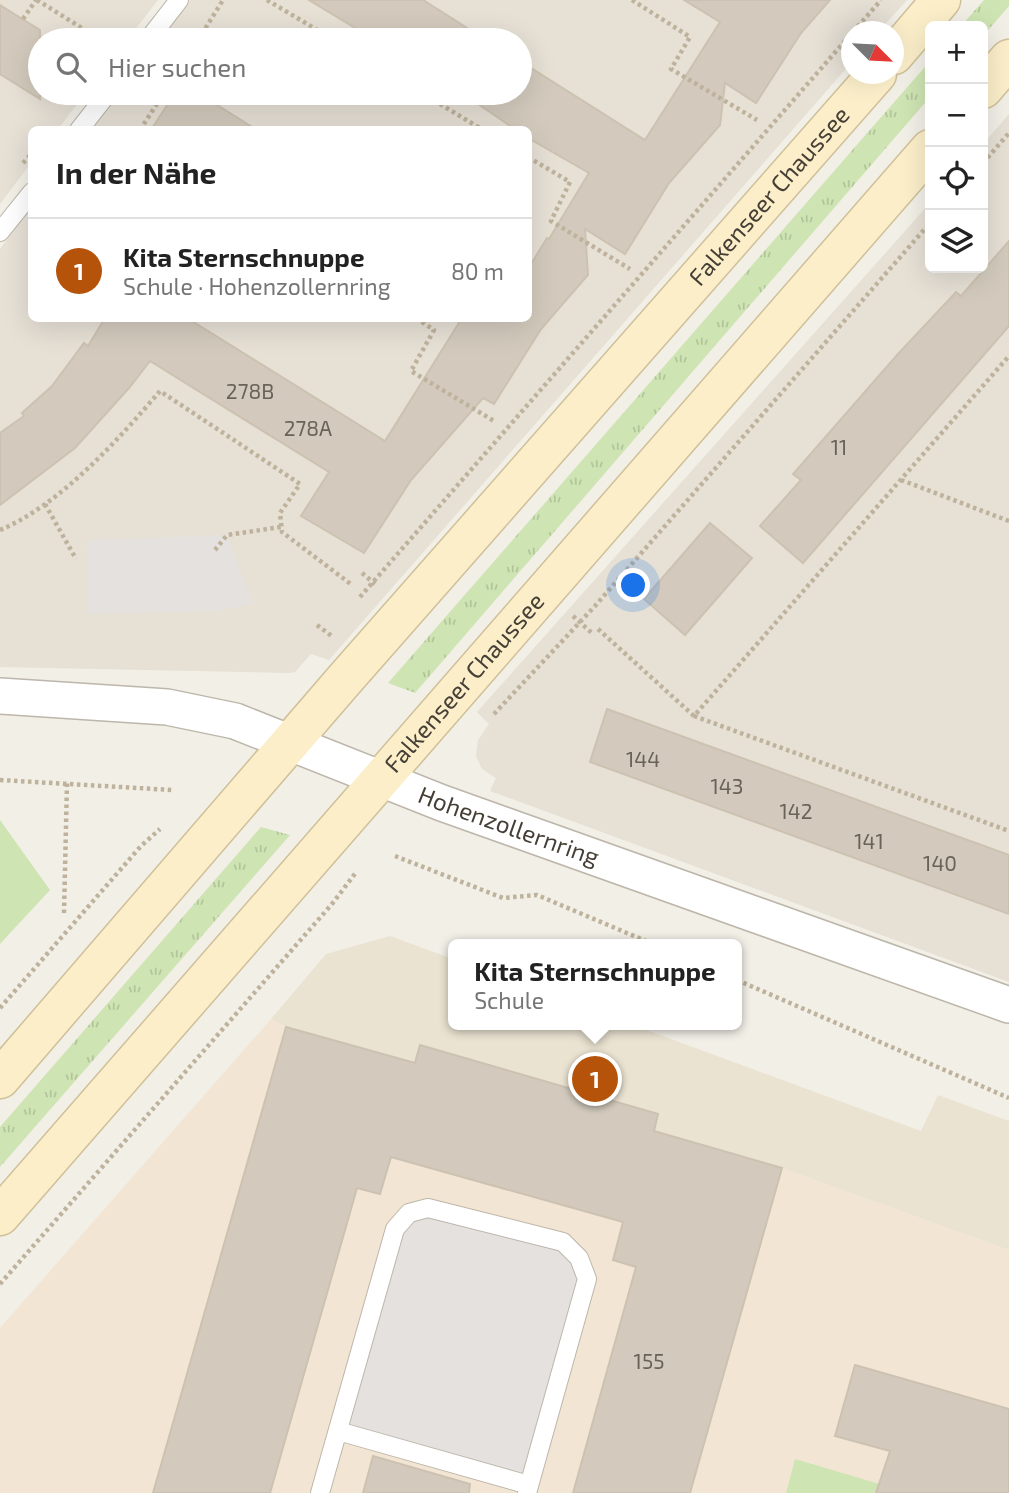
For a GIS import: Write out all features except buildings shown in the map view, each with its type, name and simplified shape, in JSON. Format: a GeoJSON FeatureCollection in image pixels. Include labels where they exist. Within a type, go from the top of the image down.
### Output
{"type":"FeatureCollection","features":[{"type":"Feature","properties":{"kind":"main road"},"geometry":{"type":"LineString","coordinates":[[904,43],[941,0]]}},
{"type":"Feature","properties":{"kind":"main road"},"geometry":{"type":"LineString","coordinates":[[987,84],[1009,59]]}},
{"type":"Feature","properties":{"kind":"main road","name":"Falkenseer Chaussee"},"geometry":{"type":"LineString","coordinates":[[0,1079],[290,743],[868,84]]}},
{"type":"Feature","properties":{"kind":"main road","name":"Falkenseer Chaussee"},"geometry":{"type":"LineString","coordinates":[[0,1216],[925,155]]}},
{"type":"Feature","properties":{"kind":"street","name":"Hohenzollernring"},"geometry":{"type":"LineString","coordinates":[[0,696],[167,707],[235,722],[480,817],[1009,1005]]}},
{"type":"Feature","properties":{"kind":"lane"},"geometry":{"type":"LineString","coordinates":[[157,28],[178,0]]}},
{"type":"Feature","properties":{"kind":"lane"},"geometry":{"type":"LineString","coordinates":[[82,126],[99,105]]}},
{"type":"Feature","properties":{"kind":"lane"},"geometry":{"type":"LineString","coordinates":[[0,232],[28,197]]}},
{"type":"Feature","properties":{"kind":"lane"},"geometry":{"type":"LineString","coordinates":[[320,1493],[395,1229],[409,1213],[428,1208],[564,1242],[579,1258],[587,1279],[528,1489],[338,1431]]}},
{"type":"Feature","properties":{"kind":"path"},"geometry":{"type":"LineString","coordinates":[[23,19],[36,0],[82,28]]}},
{"type":"Feature","properties":{"kind":"path"},"geometry":{"type":"LineString","coordinates":[[206,28],[223,0]]}},
{"type":"Feature","properties":{"kind":"path"},"geometry":{"type":"LineString","coordinates":[[267,0],[314,28]]}},
{"type":"Feature","properties":{"kind":"path"},"geometry":{"type":"LineString","coordinates":[[632,0],[690,37],[671,69],[757,120]]}},
{"type":"Feature","properties":{"kind":"path"},"geometry":{"type":"LineString","coordinates":[[862,21],[881,0]]}},
{"type":"Feature","properties":{"kind":"path"},"geometry":{"type":"LineString","coordinates":[[356,603],[841,45]]}},
{"type":"Feature","properties":{"kind":"path"},"geometry":{"type":"LineString","coordinates":[[143,126],[156,105]]}},
{"type":"Feature","properties":{"kind":"path"},"geometry":{"type":"LineString","coordinates":[[442,105],[476,126]]}},
{"type":"Feature","properties":{"kind":"path"},"geometry":{"type":"LineString","coordinates":[[988,157],[1009,133]]}},
{"type":"Feature","properties":{"kind":"path"},"geometry":{"type":"LineString","coordinates":[[532,159],[570,182],[551,221],[630,269]]}},
{"type":"Feature","properties":{"kind":"path"},"geometry":{"type":"LineString","coordinates":[[486,721],[580,623],[925,229]]}},
{"type":"Feature","properties":{"kind":"path"},"geometry":{"type":"LineString","coordinates":[[422,322],[434,330],[411,371],[494,421]]}},
{"type":"Feature","properties":{"kind":"path"},"geometry":{"type":"LineString","coordinates":[[694,716],[1009,356]]}},
{"type":"Feature","properties":{"kind":"path"},"geometry":{"type":"LineString","coordinates":[[0,530],[45,504],[93,464],[129,428],[160,391],[300,484],[280,513],[282,532],[352,585]]}},
{"type":"Feature","properties":{"kind":"path"},"geometry":{"type":"LineString","coordinates":[[901,480],[1009,520]]}},
{"type":"Feature","properties":{"kind":"path"},"geometry":{"type":"LineString","coordinates":[[45,504],[76,559]]}},
{"type":"Feature","properties":{"kind":"path"},"geometry":{"type":"LineString","coordinates":[[215,550],[227,535],[281,527]]}},
{"type":"Feature","properties":{"kind":"path"},"geometry":{"type":"LineString","coordinates":[[362,573],[381,589]]}},
{"type":"Feature","properties":{"kind":"path"},"geometry":{"type":"LineString","coordinates":[[572,615],[593,634]]}},
{"type":"Feature","properties":{"kind":"path"},"geometry":{"type":"LineString","coordinates":[[317,625],[336,640]]}},
{"type":"Feature","properties":{"kind":"path"},"geometry":{"type":"LineString","coordinates":[[323,645],[339,625]]}},
{"type":"Feature","properties":{"kind":"path"},"geometry":{"type":"LineString","coordinates":[[598,629],[694,716],[1009,831]]}},
{"type":"Feature","properties":{"kind":"path"},"geometry":{"type":"LineString","coordinates":[[0,780],[172,790]]}},
{"type":"Feature","properties":{"kind":"path"},"geometry":{"type":"LineString","coordinates":[[64,914],[67,783]]}},
{"type":"Feature","properties":{"kind":"path"},"geometry":{"type":"LineString","coordinates":[[0,1008],[141,846],[167,822]]}},
{"type":"Feature","properties":{"kind":"path"},"geometry":{"type":"LineString","coordinates":[[395,856],[503,898],[537,895],[641,939]]}},
{"type":"Feature","properties":{"kind":"path"},"geometry":{"type":"LineString","coordinates":[[0,1284],[332,904],[363,863]]}},
{"type":"Feature","properties":{"kind":"path"},"geometry":{"type":"LineString","coordinates":[[742,982],[1009,1098]]}},
{"type":"Feature","properties":{"kind":"shaded area"},"geometry":{"type":"Polygon","coordinates":[[[0,0],[158,0],[136,28],[28,28],[28,105],[77,105],[60,126],[28,126],[28,167],[0,204],[0,0]]]}},
{"type":"Feature","properties":{"kind":"shaded area"},"geometry":{"type":"Polygon","coordinates":[[[190,0],[907,0],[888,21],[841,21],[841,74],[329,660],[311,654],[295,672],[290,673],[0,667],[0,249],[28,212],[28,322],[532,322],[532,126],[93,126],[110,105],[532,105],[532,28],[168,28],[190,0]]]}},
{"type":"Feature","properties":{"kind":"shaded area"},"geometry":{"type":"Polygon","coordinates":[[[1009,114],[1009,982],[490,791],[496,778],[482,769],[476,756],[478,740],[489,724],[477,712],[925,209],[925,273],[988,273],[988,138],[1009,114]]]}},
{"type":"Feature","properties":{"kind":"shaded area"},"geometry":{"type":"Polygon","coordinates":[[[227,535],[252,604],[213,611],[88,614],[87,540],[227,535]]]}},
{"type":"Feature","properties":{"kind":"shaded area"},"geometry":{"type":"Polygon","coordinates":[[[390,936],[448,957],[448,1030],[647,1030],[921,1131],[938,1095],[1009,1121],[1009,1250],[782,1168],[286,1027],[271,1019],[326,954],[390,936]]]}},
{"type":"Feature","properties":{"kind":"shaded area"},"geometry":{"type":"Polygon","coordinates":[[[271,1019],[286,1027],[782,1168],[1009,1250],[1009,1493],[910,1493],[795,1460],[786,1493],[0,1493],[0,1328],[271,1019]]]}},
{"type":"Feature","properties":{"kind":"shaded area"},"geometry":{"type":"Polygon","coordinates":[[[409,1213],[563,1242],[587,1279],[529,1485],[338,1431],[409,1213]]]}},
{"type":"Feature","properties":{"kind":"green space"},"geometry":{"type":"Polygon","coordinates":[[[984,0],[1009,0],[1009,6],[988,30],[988,21],[965,21],[984,0]]]}},
{"type":"Feature","properties":{"kind":"green space"},"geometry":{"type":"Polygon","coordinates":[[[925,67],[925,103],[415,693],[388,683],[925,67]]]}},
{"type":"Feature","properties":{"kind":"green space"},"geometry":{"type":"Polygon","coordinates":[[[0,820],[50,890],[0,944],[0,820]]]}},
{"type":"Feature","properties":{"kind":"green space"},"geometry":{"type":"Polygon","coordinates":[[[261,827],[290,835],[0,1167],[0,1127],[261,827]]]}},
{"type":"Feature","properties":{"kind":"green space"},"geometry":{"type":"Polygon","coordinates":[[[795,1459],[910,1493],[786,1493],[795,1459]]]}},
{"type":"Feature","properties":{"kind":"place","name":"Kita Sternschnuppe"},"geometry":{"type":"Point","coordinates":[595,1079]}}]}
